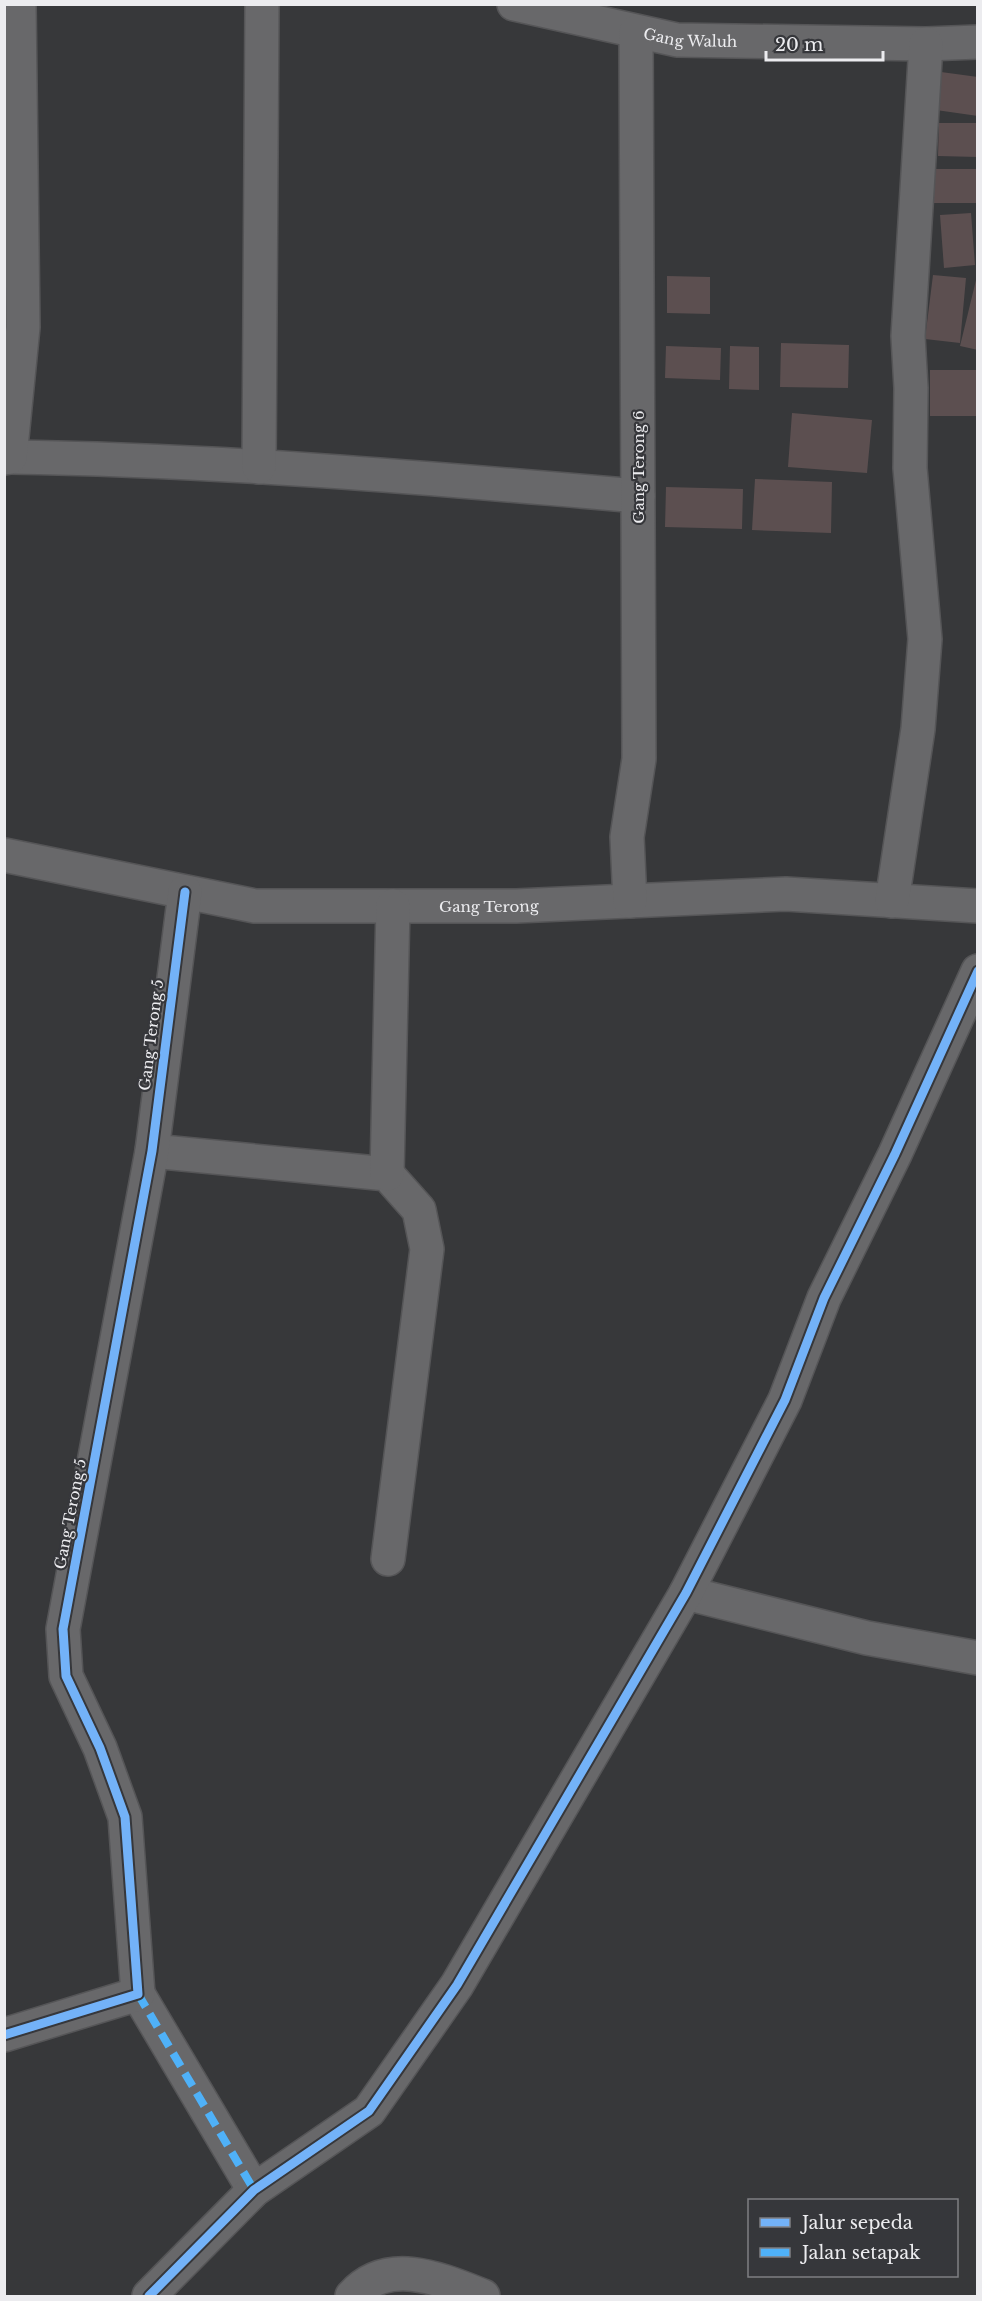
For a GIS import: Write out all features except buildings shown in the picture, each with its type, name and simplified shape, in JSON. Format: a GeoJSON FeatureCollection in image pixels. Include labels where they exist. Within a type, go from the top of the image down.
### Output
{"type":"FeatureCollection","features":[{"type":"Feature","properties":{"kind":"street"},"geometry":{"type":"LineString","coordinates":[[19,4],[23,327],[7,457],[259,466],[638,496]]}},
{"type":"Feature","properties":{"kind":"street"},"geometry":{"type":"LineString","coordinates":[[259,466],[261,4]]}},
{"type":"Feature","properties":{"kind":"street","name":"Gang Waluh"},"geometry":{"type":"LineString","coordinates":[[518,5],[676,40],[926,44],[978,42]]}},
{"type":"Feature","properties":{"kind":"street","name":"Gang Terong 6"},"geometry":{"type":"LineString","coordinates":[[630,901],[627,837],[639,759],[636,32]]}},
{"type":"Feature","properties":{"kind":"street"},"geometry":{"type":"LineString","coordinates":[[892,901],[918,729],[925,639],[910,468],[911,388],[908,336],[926,44]]}},
{"type":"Feature","properties":{"kind":"street","name":"Gang Terong"},"geometry":{"type":"LineString","coordinates":[[4,855],[255,906],[516,906],[786,894],[978,906]]}},
{"type":"Feature","properties":{"kind":"street","name":"Gang Terong 5"},"geometry":{"type":"LineString","coordinates":[[138,1994],[125,1817],[100,1748],[66,1676],[63,1629],[152,1151],[184,892]]}},
{"type":"Feature","properties":{"kind":"street"},"geometry":{"type":"LineString","coordinates":[[387,1174],[393,906]]}},
{"type":"Feature","properties":{"kind":"street"},"geometry":{"type":"LineString","coordinates":[[149,2296],[254,2190],[369,2111],[457,1985],[686,1593],[785,1400],[824,1298],[895,1154],[978,971]]}},
{"type":"Feature","properties":{"kind":"street"},"geometry":{"type":"LineString","coordinates":[[152,1151],[387,1174],[419,1210],[427,1249],[388,1559]]}},
{"type":"Feature","properties":{"kind":"street"},"geometry":{"type":"LineString","coordinates":[[686,1593],[867,1638],[978,1658]]}},
{"type":"Feature","properties":{"kind":"street"},"geometry":{"type":"LineString","coordinates":[[4,2034],[138,1994],[254,2190]]}},
{"type":"Feature","properties":{"kind":"street"},"geometry":{"type":"LineString","coordinates":[[352,2296],[373,2278],[410,2274],[452,2284],[483,2296]]}},
{"type":"Feature","properties":{"kind":"marked path"},"geometry":{"type":"LineString","coordinates":[[138,1994],[254,2190]]}},
{"type":"Feature","properties":{"kind":"cycle path"},"geometry":{"type":"LineString","coordinates":[[4,2035],[138,1994],[125,1817],[100,1748],[66,1676],[63,1629],[152,1151],[185,892]]}},
{"type":"Feature","properties":{"kind":"cycle path"},"geometry":{"type":"LineString","coordinates":[[149,2296],[254,2190],[369,2111],[457,1985],[686,1593],[785,1400],[824,1298],[895,1154],[978,971]]}}]}
